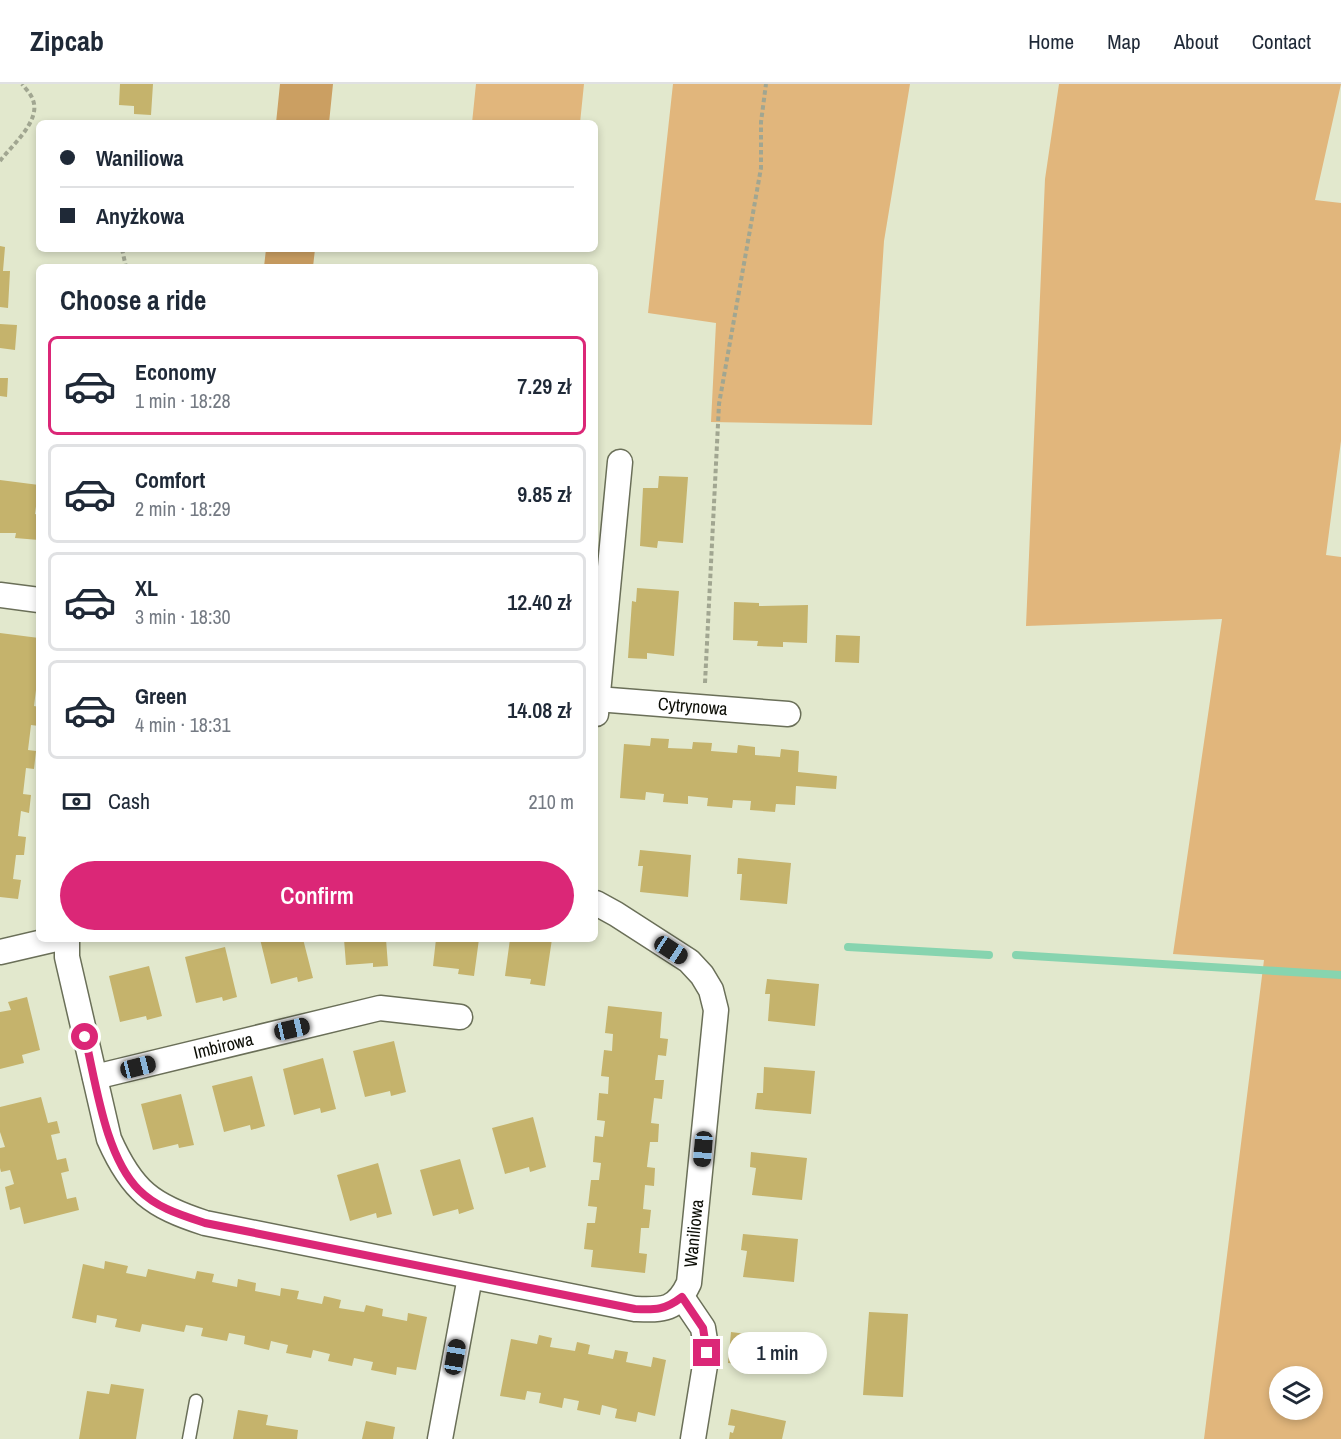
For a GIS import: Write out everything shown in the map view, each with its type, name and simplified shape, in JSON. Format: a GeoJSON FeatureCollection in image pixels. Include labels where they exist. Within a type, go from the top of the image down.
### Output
{"type":"FeatureCollection","features":[{"type":"Feature","properties":{"kind":"street","name":"Cytrynowa"},"geometry":{"type":"LineString","coordinates":[[598,663],[620,462]]}},
{"type":"Feature","properties":{"kind":"street"},"geometry":{"type":"LineString","coordinates":[[0,595],[36,600]]}},
{"type":"Feature","properties":{"kind":"street","name":"Cytrynowa"},"geometry":{"type":"LineString","coordinates":[[598,706],[704,707],[788,714]]}},
{"type":"Feature","properties":{"kind":"street","name":"Waniliowa"},"geometry":{"type":"LineString","coordinates":[[598,904],[689,962],[702,975],[711,990],[716,1010],[689,1283],[682,1297]]}},
{"type":"Feature","properties":{"kind":"street"},"geometry":{"type":"LineString","coordinates":[[0,952],[43,942]]}},
{"type":"Feature","properties":{"kind":"street"},"geometry":{"type":"LineString","coordinates":[[67,942],[67,957],[109,1139],[121,1165],[138,1189],[153,1201],[176,1214],[205,1223],[635,1309],[654,1310],[669,1307],[682,1297],[703,1328],[706,1346],[693,1439]]}},
{"type":"Feature","properties":{"kind":"street","name":"Imbirowa"},"geometry":{"type":"LineString","coordinates":[[94,1077],[380,1008],[460,1017]]}},
{"type":"Feature","properties":{"kind":"street"},"geometry":{"type":"LineString","coordinates":[[441,1439],[470,1276]]}},
{"type":"Feature","properties":{"kind":"lane"},"geometry":{"type":"LineString","coordinates":[[189,1439],[196,1401]]}},
{"type":"Feature","properties":{"kind":"path"},"geometry":{"type":"LineString","coordinates":[[0,160],[29,125],[34,112],[33,100],[22,84]]}},
{"type":"Feature","properties":{"kind":"path"},"geometry":{"type":"LineString","coordinates":[[704,707],[719,404],[761,168],[761,122],[766,84]]}},
{"type":"Feature","properties":{"kind":"shaded area"},"geometry":{"type":"Polygon","coordinates":[[[280,84],[333,84],[329,120],[276,120],[280,84]]]}},
{"type":"Feature","properties":{"kind":"shaded area"},"geometry":{"type":"Polygon","coordinates":[[[476,84],[584,84],[580,120],[472,120],[476,84]]]}},
{"type":"Feature","properties":{"kind":"shaded area"},"geometry":{"type":"Polygon","coordinates":[[[673,84],[910,84],[884,241],[872,425],[711,422],[716,323],[648,313],[673,84]]]}},
{"type":"Feature","properties":{"kind":"shaded area"},"geometry":{"type":"Polygon","coordinates":[[[1059,84],[1341,84],[1315,200],[1341,203],[1341,441],[1326,555],[1341,557],[1341,1439],[1204,1439],[1264,960],[1173,954],[1222,619],[1026,626],[1045,179],[1059,84]]]}},
{"type":"Feature","properties":{"kind":"shaded area"},"geometry":{"type":"Polygon","coordinates":[[[266,252],[315,252],[313,264],[264,264],[266,252]]]}},
{"type":"Feature","properties":{"kind":"building"},"geometry":{"type":"Polygon","coordinates":[[[120,84],[153,84],[151,115],[134,114],[134,106],[119,105],[120,84]]]}},
{"type":"Feature","properties":{"kind":"building"},"geometry":{"type":"Polygon","coordinates":[[[0,246],[5,247],[3,271],[10,271],[8,308],[0,307],[0,246]]]}},
{"type":"Feature","properties":{"kind":"building"},"geometry":{"type":"Polygon","coordinates":[[[0,324],[17,325],[15,350],[0,348],[0,324]]]}},
{"type":"Feature","properties":{"kind":"building"},"geometry":{"type":"Polygon","coordinates":[[[0,378],[8,378],[7,397],[0,396],[0,378]]]}},
{"type":"Feature","properties":{"kind":"building"},"geometry":{"type":"Polygon","coordinates":[[[659,476],[688,477],[683,543],[658,541],[657,548],[640,546],[643,488],[658,488],[659,476]]]}},
{"type":"Feature","properties":{"kind":"building"},"geometry":{"type":"Polygon","coordinates":[[[0,480],[36,485],[36,540],[15,538],[16,533],[0,533],[0,480]]]}},
{"type":"Feature","properties":{"kind":"building"},"geometry":{"type":"Polygon","coordinates":[[[637,588],[679,591],[674,656],[647,653],[647,659],[628,658],[632,601],[636,602],[637,588]]]}},
{"type":"Feature","properties":{"kind":"building"},"geometry":{"type":"Polygon","coordinates":[[[734,602],[759,603],[759,606],[808,605],[807,643],[783,642],[783,647],[757,646],[758,641],[733,640],[734,602]]]}},
{"type":"Feature","properties":{"kind":"building"},"geometry":{"type":"Polygon","coordinates":[[[0,633],[36,638],[34,706],[36,706],[36,726],[31,725],[28,750],[36,751],[34,769],[26,768],[23,794],[31,795],[29,813],[21,811],[18,836],[26,837],[24,855],[16,855],[13,879],[21,880],[18,899],[0,897],[0,633]]]}},
{"type":"Feature","properties":{"kind":"building"},"geometry":{"type":"Polygon","coordinates":[[[836,635],[860,636],[859,663],[835,662],[836,635]]]}},
{"type":"Feature","properties":{"kind":"building"},"geometry":{"type":"Polygon","coordinates":[[[651,738],[669,739],[668,748],[692,749],[693,742],[712,743],[711,751],[737,753],[738,745],[755,747],[755,755],[780,757],[781,749],[799,751],[798,772],[837,776],[836,789],[796,786],[795,805],[776,804],[775,812],[750,810],[751,801],[733,800],[732,808],[707,806],[708,798],[688,796],[688,804],[663,802],[664,794],[646,792],[645,800],[620,798],[624,744],[650,746],[651,738]]]}},
{"type":"Feature","properties":{"kind":"building"},"geometry":{"type":"Polygon","coordinates":[[[640,850],[691,855],[688,897],[640,892],[643,866],[638,866],[640,850]]]}},
{"type":"Feature","properties":{"kind":"building"},"geometry":{"type":"Polygon","coordinates":[[[738,858],[791,863],[787,904],[740,900],[742,874],[737,874],[738,858]]]}},
{"type":"Feature","properties":{"kind":"building"},"geometry":{"type":"Polygon","coordinates":[[[261,942],[304,942],[313,978],[298,982],[297,977],[271,984],[261,942]]]}},
{"type":"Feature","properties":{"kind":"building"},"geometry":{"type":"Polygon","coordinates":[[[344,942],[386,942],[388,966],[373,967],[373,963],[346,965],[344,942]]]}},
{"type":"Feature","properties":{"kind":"building"},"geometry":{"type":"Polygon","coordinates":[[[436,942],[479,942],[474,976],[458,974],[459,969],[433,966],[436,942]]]}},
{"type":"Feature","properties":{"kind":"building"},"geometry":{"type":"Polygon","coordinates":[[[510,942],[552,942],[545,986],[530,984],[531,979],[505,976],[510,942]]]}},
{"type":"Feature","properties":{"kind":"building"},"geometry":{"type":"Polygon","coordinates":[[[225,947],[237,997],[223,1001],[222,997],[196,1003],[185,957],[225,947]]]}},
{"type":"Feature","properties":{"kind":"building"},"geometry":{"type":"Polygon","coordinates":[[[149,966],[162,1016],[147,1020],[146,1016],[120,1022],[109,976],[149,966]]]}},
{"type":"Feature","properties":{"kind":"building"},"geometry":{"type":"Polygon","coordinates":[[[767,979],[819,984],[815,1026],[768,1021],[770,994],[765,994],[767,979]]]}},
{"type":"Feature","properties":{"kind":"building"},"geometry":{"type":"Polygon","coordinates":[[[27,997],[40,1050],[22,1055],[24,1063],[0,1069],[0,1012],[11,1010],[8,1002],[27,997]]]}},
{"type":"Feature","properties":{"kind":"building"},"geometry":{"type":"Polygon","coordinates":[[[608,1006],[662,1012],[660,1038],[668,1039],[666,1056],[658,1055],[655,1080],[664,1080],[662,1099],[654,1098],[651,1123],[659,1124],[658,1142],[650,1142],[647,1167],[655,1168],[654,1186],[645,1185],[643,1209],[651,1210],[649,1228],[641,1228],[639,1253],[647,1254],[645,1273],[591,1267],[593,1250],[584,1249],[587,1223],[595,1223],[597,1207],[588,1206],[591,1180],[599,1180],[601,1163],[593,1162],[595,1136],[603,1137],[605,1121],[597,1120],[599,1093],[608,1094],[609,1077],[601,1076],[604,1050],[612,1051],[613,1034],[605,1033],[608,1006]]]}},
{"type":"Feature","properties":{"kind":"building"},"geometry":{"type":"Polygon","coordinates":[[[394,1041],[406,1092],[391,1096],[390,1091],[365,1097],[353,1051],[394,1041]]]}},
{"type":"Feature","properties":{"kind":"building"},"geometry":{"type":"Polygon","coordinates":[[[323,1058],[336,1109],[321,1113],[320,1108],[294,1115],[283,1069],[323,1058]]]}},
{"type":"Feature","properties":{"kind":"building"},"geometry":{"type":"Polygon","coordinates":[[[764,1067],[815,1071],[811,1114],[755,1109],[757,1093],[763,1093],[764,1067]]]}},
{"type":"Feature","properties":{"kind":"building"},"geometry":{"type":"Polygon","coordinates":[[[252,1076],[265,1126],[251,1130],[250,1125],[224,1132],[212,1086],[252,1076]]]}},
{"type":"Feature","properties":{"kind":"building"},"geometry":{"type":"Polygon","coordinates":[[[181,1094],[194,1145],[179,1148],[178,1144],[153,1150],[141,1104],[181,1094]]]}},
{"type":"Feature","properties":{"kind":"building"},"geometry":{"type":"Polygon","coordinates":[[[41,1097],[48,1123],[57,1121],[60,1133],[51,1135],[57,1160],[66,1158],[69,1171],[61,1173],[67,1199],[76,1197],[79,1210],[24,1224],[20,1207],[10,1210],[5,1187],[14,1184],[10,1170],[1,1172],[0,1168],[0,1148],[5,1147],[0,1132],[0,1107],[41,1097]]]}},
{"type":"Feature","properties":{"kind":"building"},"geometry":{"type":"Polygon","coordinates":[[[533,1117],[546,1167],[530,1172],[529,1167],[505,1174],[492,1128],[533,1117]]]}},
{"type":"Feature","properties":{"kind":"building"},"geometry":{"type":"Polygon","coordinates":[[[751,1152],[807,1158],[802,1200],[752,1195],[756,1168],[750,1167],[751,1152]]]}},
{"type":"Feature","properties":{"kind":"building"},"geometry":{"type":"Polygon","coordinates":[[[460,1159],[474,1209],[459,1214],[458,1209],[433,1216],[420,1170],[460,1159]]]}},
{"type":"Feature","properties":{"kind":"building"},"geometry":{"type":"Polygon","coordinates":[[[378,1163],[392,1214],[377,1218],[376,1213],[350,1221],[337,1175],[378,1163]]]}},
{"type":"Feature","properties":{"kind":"building"},"geometry":{"type":"Polygon","coordinates":[[[743,1234],[798,1239],[794,1282],[743,1277],[747,1251],[741,1250],[743,1234]]]}},
{"type":"Feature","properties":{"kind":"building"},"geometry":{"type":"Polygon","coordinates":[[[105,1261],[128,1266],[126,1273],[146,1277],[148,1269],[195,1279],[197,1271],[214,1274],[212,1282],[237,1287],[238,1279],[256,1283],[255,1291],[280,1296],[281,1288],[299,1291],[297,1299],[322,1304],[324,1296],[341,1300],[339,1308],[364,1312],[366,1305],[383,1309],[382,1316],[407,1321],[408,1313],[427,1317],[416,1370],[397,1367],[396,1375],[371,1370],[373,1362],[354,1358],[352,1366],[328,1361],[330,1354],[313,1350],[311,1358],[286,1353],[288,1345],[271,1341],[269,1350],[244,1344],[245,1336],[229,1333],[227,1341],[201,1336],[203,1328],[186,1325],[184,1332],[142,1324],[140,1332],[115,1327],[117,1319],[97,1315],[96,1323],[72,1318],[83,1264],[104,1269],[105,1261]]]}},
{"type":"Feature","properties":{"kind":"building"},"geometry":{"type":"Polygon","coordinates":[[[869,1312],[908,1314],[903,1397],[863,1395],[869,1312]]]}},
{"type":"Feature","properties":{"kind":"building"},"geometry":{"type":"Polygon","coordinates":[[[731,1332],[754,1335],[752,1365],[728,1363],[731,1332]]]}},
{"type":"Feature","properties":{"kind":"building"},"geometry":{"type":"Polygon","coordinates":[[[539,1335],[552,1338],[550,1347],[575,1351],[577,1342],[590,1345],[588,1354],[613,1359],[615,1350],[628,1352],[626,1362],[651,1367],[653,1357],[666,1360],[655,1416],[638,1412],[636,1422],[615,1418],[617,1409],[602,1405],[600,1415],[577,1410],[579,1401],[564,1398],[562,1408],[539,1403],[541,1393],[527,1391],[525,1400],[500,1396],[511,1339],[537,1344],[539,1335]]]}},
{"type":"Feature","properties":{"kind":"building"},"geometry":{"type":"Polygon","coordinates":[[[111,1384],[144,1389],[136,1439],[79,1439],[87,1391],[109,1394],[111,1384]]]}},
{"type":"Feature","properties":{"kind":"building"},"geometry":{"type":"Polygon","coordinates":[[[731,1409],[786,1421],[782,1439],[729,1439],[730,1432],[733,1433],[735,1426],[728,1425],[731,1409]]]}},
{"type":"Feature","properties":{"kind":"building"},"geometry":{"type":"Polygon","coordinates":[[[238,1410],[268,1415],[266,1425],[298,1430],[297,1439],[233,1439],[238,1410]]]}},
{"type":"Feature","properties":{"kind":"building"},"geometry":{"type":"Polygon","coordinates":[[[366,1421],[395,1427],[393,1439],[362,1439],[366,1421]]]}},
{"type":"Feature","properties":{"kind":"waterway"},"geometry":{"type":"LineString","coordinates":[[848,947],[989,955]]}},
{"type":"Feature","properties":{"kind":"waterway"},"geometry":{"type":"LineString","coordinates":[[1016,955],[1341,975]]}},
{"type":"Feature","properties":{"kind":"route"},"geometry":{"type":"LineString","coordinates":[[85,1037],[109,1139],[121,1165],[138,1189],[176,1214],[205,1223],[635,1309],[654,1310],[669,1307],[682,1297],[703,1328],[707,1353]]}}]}
